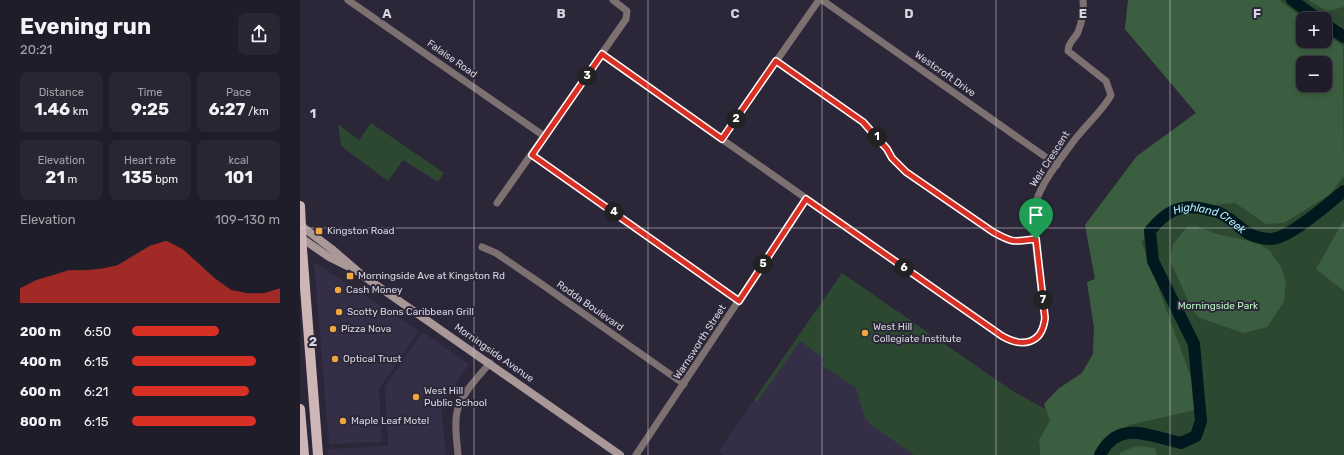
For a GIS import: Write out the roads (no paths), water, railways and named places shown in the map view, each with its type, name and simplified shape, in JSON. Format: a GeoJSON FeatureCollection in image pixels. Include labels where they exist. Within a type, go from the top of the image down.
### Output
{"type":"FeatureCollection","features":[{"type":"Feature","properties":{"kind":"main road"},"geometry":{"type":"LineString","coordinates":[[300,206],[301,237],[318,455]]}},
{"type":"Feature","properties":{"kind":"main road","name":"Morningside Avenue"},"geometry":{"type":"LineString","coordinates":[[301,225],[333,250],[355,270],[620,455]]}},
{"type":"Feature","properties":{"kind":"main road","name":"Morningside Avenue"},"geometry":{"type":"LineString","coordinates":[[301,237],[329,257],[355,270]]}},
{"type":"Feature","properties":{"kind":"main road"},"geometry":{"type":"LineString","coordinates":[[300,409],[304,455]]}},
{"type":"Feature","properties":{"kind":"street","name":"Falaise Road"},"geometry":{"type":"LineString","coordinates":[[348,0],[544,136]]}},
{"type":"Feature","properties":{"kind":"street"},"geometry":{"type":"LineString","coordinates":[[497,203],[622,26],[628,15],[624,7],[613,0]]}},
{"type":"Feature","properties":{"kind":"street"},"geometry":{"type":"LineString","coordinates":[[722,139],[820,0]]}},
{"type":"Feature","properties":{"kind":"street","name":"Westcroft Drive"},"geometry":{"type":"LineString","coordinates":[[820,0],[1057,165]]}},
{"type":"Feature","properties":{"kind":"street","name":"Weir Crescent"},"geometry":{"type":"LineString","coordinates":[[602,54],[1002,336],[1012,342],[1021,343],[1029,342],[1039,336],[1044,327],[1045,318],[1034,222],[1036,203],[1043,187],[1057,165],[1083,128],[1108,101],[1111,95],[1106,81],[1068,51],[1070,43],[1078,34],[1082,20],[1083,0]]}},
{"type":"Feature","properties":{"kind":"street"},"geometry":{"type":"LineString","coordinates":[[776,61],[863,122],[887,149],[892,158],[906,172],[993,232],[1006,240],[1018,242],[1036,239]]}},
{"type":"Feature","properties":{"kind":"street"},"geometry":{"type":"LineString","coordinates":[[532,155],[739,301]]}},
{"type":"Feature","properties":{"kind":"street","name":"Warnsworth Street"},"geometry":{"type":"LineString","coordinates":[[636,455],[806,199]]}},
{"type":"Feature","properties":{"kind":"street","name":"Rodda Boulevard"},"geometry":{"type":"LineString","coordinates":[[482,247],[496,253],[684,384]]}},
{"type":"Feature","properties":{"kind":"street"},"geometry":{"type":"LineString","coordinates":[[458,455],[456,421],[457,411],[462,399],[490,363]]}},
{"type":"Feature","properties":{"kind":"waterway","name":"Highland Creek"},"geometry":{"type":"LineString","coordinates":[[1292,0],[1308,12]]}},
{"type":"Feature","properties":{"kind":"waterway","name":"Highland Creek"},"geometry":{"type":"LineString","coordinates":[[1332,29],[1344,37]]}},
{"type":"Feature","properties":{"kind":"waterway","name":"Highland Creek"},"geometry":{"type":"LineString","coordinates":[[1100,455],[1108,444],[1116,437],[1126,433],[1147,434],[1181,443],[1196,436],[1201,421],[1194,344],[1153,261],[1150,231],[1156,224],[1167,214],[1181,208],[1196,207],[1220,213],[1254,236],[1270,239],[1278,238],[1287,234],[1308,220],[1344,191]]}},
{"type":"Feature","properties":{"kind":"place","name":"Kingston Road"},"geometry":{"type":"Point","coordinates":[319,231]}},
{"type":"Feature","properties":{"kind":"place","name":"Morningside Ave at Kingston Rd"},"geometry":{"type":"Point","coordinates":[350,276]}},
{"type":"Feature","properties":{"kind":"place","name":"Cash Money"},"geometry":{"type":"Point","coordinates":[338,290]}},
{"type":"Feature","properties":{"kind":"place","name":"Scotty Bons Caribbean Grill"},"geometry":{"type":"Point","coordinates":[339,312]}},
{"type":"Feature","properties":{"kind":"place","name":"Pizza Nova"},"geometry":{"type":"Point","coordinates":[333,329]}},
{"type":"Feature","properties":{"kind":"place","name":"West Hill Collegiate Institute"},"geometry":{"type":"Point","coordinates":[865,333]}},
{"type":"Feature","properties":{"kind":"place","name":"Optical Trust"},"geometry":{"type":"Point","coordinates":[335,359]}},
{"type":"Feature","properties":{"kind":"place","name":"West Hill Public School"},"geometry":{"type":"Point","coordinates":[416,397]}},
{"type":"Feature","properties":{"kind":"place","name":"Maple Leaf Motel"},"geometry":{"type":"Point","coordinates":[343,421]}},
{"type":"Feature","properties":{"kind":"park label","name":"Morningside Park"},"geometry":{"type":"Point","coordinates":[1218,306]}}]}
